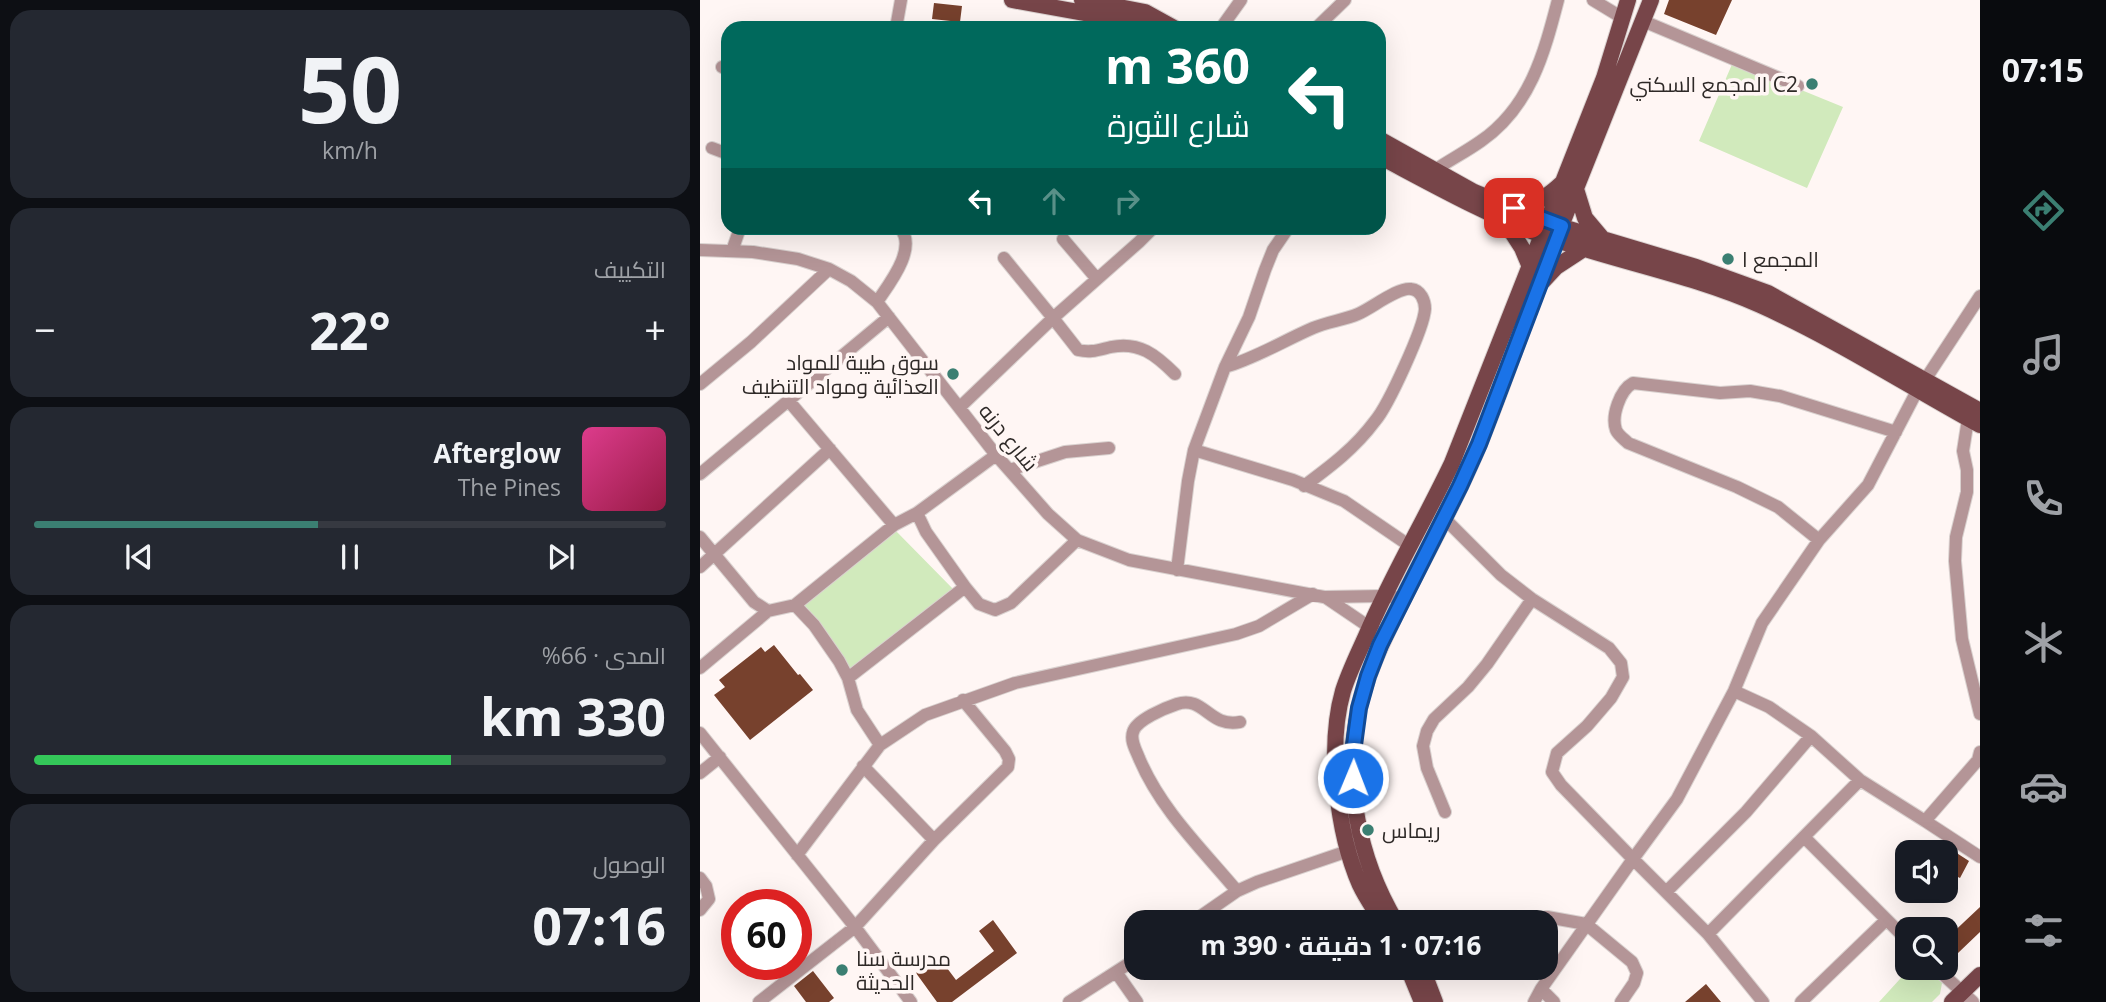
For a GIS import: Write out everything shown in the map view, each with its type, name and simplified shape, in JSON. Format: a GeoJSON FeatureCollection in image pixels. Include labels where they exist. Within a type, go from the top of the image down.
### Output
{"type":"FeatureCollection","features":[{"type":"Feature","properties":{"kind":"main road"},"geometry":{"type":"LineString","coordinates":[[1012,0],[1106,17],[1146,13]]}},
{"type":"Feature","properties":{"kind":"main road"},"geometry":{"type":"LineString","coordinates":[[1082,0],[1146,13]]}},
{"type":"Feature","properties":{"kind":"main road"},"geometry":{"type":"LineString","coordinates":[[1602,239],[1585,218],[1570,185],[1628,0]]}},
{"type":"Feature","properties":{"kind":"main road"},"geometry":{"type":"LineString","coordinates":[[1390,910],[1374,881],[1356,814],[1354,745],[1359,708],[1368,676],[1384,637],[1479,444],[1539,285],[1552,231],[1651,0]]}},
{"type":"Feature","properties":{"kind":"main road"},"geometry":{"type":"LineString","coordinates":[[1386,143],[1509,214],[1530,267]]}},
{"type":"Feature","properties":{"kind":"main road"},"geometry":{"type":"LineString","coordinates":[[1386,159],[1586,248],[1763,299]]}},
{"type":"Feature","properties":{"kind":"main road"},"geometry":{"type":"LineString","coordinates":[[1509,214],[1570,185]]}},
{"type":"Feature","properties":{"kind":"main road"},"geometry":{"type":"LineString","coordinates":[[1552,231],[1602,239],[1696,267],[1763,299],[1921,384],[1976,418]]}},
{"type":"Feature","properties":{"kind":"main road"},"geometry":{"type":"LineString","coordinates":[[1375,910],[1361,887],[1341,822],[1336,765],[1343,692],[1383,596],[1427,517],[1452,463],[1530,267],[1552,231]]}},
{"type":"Feature","properties":{"kind":"main road"},"geometry":{"type":"LineString","coordinates":[[1539,285],[1556,267],[1586,248]]}},
{"type":"Feature","properties":{"kind":"main road"},"geometry":{"type":"LineString","coordinates":[[1962,999],[1980,975]]}},
{"type":"Feature","properties":{"kind":"main road"},"geometry":{"type":"LineString","coordinates":[[1413,980],[1422,1002]]}},
{"type":"Feature","properties":{"kind":"main road"},"geometry":{"type":"LineString","coordinates":[[1427,980],[1435,1002]]}},
{"type":"Feature","properties":{"kind":"street"},"geometry":{"type":"LineString","coordinates":[[897,21],[901,0]]}},
{"type":"Feature","properties":{"kind":"street"},"geometry":{"type":"LineString","coordinates":[[1226,21],[1241,0]]}},
{"type":"Feature","properties":{"kind":"street"},"geometry":{"type":"LineString","coordinates":[[1323,21],[1345,0]]}},
{"type":"Feature","properties":{"kind":"street"},"geometry":{"type":"LineString","coordinates":[[1435,170],[1482,141],[1514,111],[1540,64],[1558,0]]}},
{"type":"Feature","properties":{"kind":"street"},"geometry":{"type":"LineString","coordinates":[[1593,0],[1621,17]]}},
{"type":"Feature","properties":{"kind":"street"},"geometry":{"type":"LineString","coordinates":[[1643,20],[1798,86]]}},
{"type":"Feature","properties":{"kind":"street"},"geometry":{"type":"LineString","coordinates":[[712,148],[721,151]]}},
{"type":"Feature","properties":{"kind":"street"},"geometry":{"type":"LineString","coordinates":[[732,251],[738,235]]}},
{"type":"Feature","properties":{"kind":"street"},"geometry":{"type":"LineString","coordinates":[[877,302],[895,274],[902,257],[904,235]]}},
{"type":"Feature","properties":{"kind":"street"},"geometry":{"type":"LineString","coordinates":[[960,407],[1145,235]]}},
{"type":"Feature","properties":{"kind":"street"},"geometry":{"type":"LineString","coordinates":[[1177,570],[1194,450],[1224,368],[1249,317],[1273,250],[1283,235]]}},
{"type":"Feature","properties":{"kind":"street"},"geometry":{"type":"LineString","coordinates":[[1063,239],[1097,279]]}},
{"type":"Feature","properties":{"kind":"street","name":"شارع درنه"},"geometry":{"type":"LineString","coordinates":[[700,250],[753,252],[798,259],[829,269],[851,281],[877,302],[996,455],[1048,514],[1077,540],[1129,560],[1318,596],[1403,598]]}},
{"type":"Feature","properties":{"kind":"street"},"geometry":{"type":"LineString","coordinates":[[1003,258],[1078,350],[1092,353],[1113,347],[1142,347],[1160,359],[1175,374]]}},
{"type":"Feature","properties":{"kind":"street"},"geometry":{"type":"LineString","coordinates":[[700,384],[751,342],[829,269]]}},
{"type":"Feature","properties":{"kind":"street"},"geometry":{"type":"LineString","coordinates":[[1224,368],[1246,361],[1312,328],[1362,313],[1400,291],[1411,289],[1420,293],[1425,302],[1425,312],[1407,361],[1377,419],[1348,453],[1304,486]]}},
{"type":"Feature","properties":{"kind":"street"},"geometry":{"type":"LineString","coordinates":[[1534,1002],[1676,799],[1734,691],[1762,623],[1819,541],[1868,485],[1921,384],[1980,296]]}},
{"type":"Feature","properties":{"kind":"street"},"geometry":{"type":"LineString","coordinates":[[700,474],[889,317]]}},
{"type":"Feature","properties":{"kind":"street"},"geometry":{"type":"LineString","coordinates":[[1819,541],[1778,508],[1757,497],[1628,443],[1616,432],[1614,414],[1626,387],[1633,383],[1720,393],[1750,391],[1780,396],[1896,432]]}},
{"type":"Feature","properties":{"kind":"street"},"geometry":{"type":"LineString","coordinates":[[788,400],[894,525]]}},
{"type":"Feature","properties":{"kind":"street"},"geometry":{"type":"LineString","coordinates":[[1976,418],[1963,451],[1966,492],[1956,537],[1956,579],[1962,639],[1980,714]]}},
{"type":"Feature","properties":{"kind":"street"},"geometry":{"type":"LineString","coordinates":[[1010,470],[1065,452],[1109,448]]}},
{"type":"Feature","properties":{"kind":"street"},"geometry":{"type":"LineString","coordinates":[[700,567],[830,449]]}},
{"type":"Feature","properties":{"kind":"street"},"geometry":{"type":"LineString","coordinates":[[1194,450],[1293,480],[1344,501],[1409,546]]}},
{"type":"Feature","properties":{"kind":"street"},"geometry":{"type":"LineString","coordinates":[[700,668],[768,611],[796,605],[894,525],[917,513],[996,455]]}},
{"type":"Feature","properties":{"kind":"street"},"geometry":{"type":"LineString","coordinates":[[917,513],[926,532],[965,587],[979,604],[995,610],[1011,603],[1077,540]]}},
{"type":"Feature","properties":{"kind":"street"},"geometry":{"type":"LineString","coordinates":[[1444,518],[1501,575],[1532,599],[1609,648],[1621,663],[1623,677],[1611,698],[1587,726],[1557,753],[1552,772],[1560,785],[1708,934],[1763,1002]]}},
{"type":"Feature","properties":{"kind":"street"},"geometry":{"type":"LineString","coordinates":[[700,537],[754,602],[768,611]]}},
{"type":"Feature","properties":{"kind":"street"},"geometry":{"type":"LineString","coordinates":[[848,678],[965,587]]}},
{"type":"Feature","properties":{"kind":"street"},"geometry":{"type":"LineString","coordinates":[[797,855],[880,745],[925,715],[1015,682],[1236,634],[1259,626],[1318,596]]}},
{"type":"Feature","properties":{"kind":"street","name":"شارع درنه"},"geometry":{"type":"LineString","coordinates":[[1318,596],[1384,637]]}},
{"type":"Feature","properties":{"kind":"street"},"geometry":{"type":"LineString","coordinates":[[1445,812],[1427,768],[1423,746],[1427,730],[1434,719],[1468,687],[1487,664],[1532,599]]}},
{"type":"Feature","properties":{"kind":"street"},"geometry":{"type":"LineString","coordinates":[[796,605],[814,625],[848,678],[858,710],[880,745]]}},
{"type":"Feature","properties":{"kind":"street"},"geometry":{"type":"LineString","coordinates":[[1734,691],[1769,707],[1811,736],[1860,780],[1980,857]]}},
{"type":"Feature","properties":{"kind":"street"},"geometry":{"type":"LineString","coordinates":[[759,1002],[855,928],[934,840],[1008,767],[1009,759],[1005,751],[963,700]]}},
{"type":"Feature","properties":{"kind":"street"},"geometry":{"type":"LineString","coordinates":[[1237,891],[1194,840],[1175,822],[1146,774],[1132,741],[1133,730],[1140,723],[1179,703],[1192,703],[1220,722],[1240,722]]}},
{"type":"Feature","properties":{"kind":"street"},"geometry":{"type":"LineString","coordinates":[[700,733],[911,1002]]}},
{"type":"Feature","properties":{"kind":"street"},"geometry":{"type":"LineString","coordinates":[[1666,892],[1746,812],[1811,736]]}},
{"type":"Feature","properties":{"kind":"street"},"geometry":{"type":"LineString","coordinates":[[1925,821],[1978,760],[1980,752]]}},
{"type":"Feature","properties":{"kind":"street"},"geometry":{"type":"LineString","coordinates":[[700,773],[720,757]]}},
{"type":"Feature","properties":{"kind":"street"},"geometry":{"type":"LineString","coordinates":[[863,766],[934,840]]}},
{"type":"Feature","properties":{"kind":"street"},"geometry":{"type":"LineString","coordinates":[[1708,934],[1860,780]]}},
{"type":"Feature","properties":{"kind":"street"},"geometry":{"type":"LineString","coordinates":[[1805,838],[1895,930]]}},
{"type":"Feature","properties":{"kind":"street"},"geometry":{"type":"LineString","coordinates":[[1213,910],[1237,891],[1277,874],[1348,851]]}},
{"type":"Feature","properties":{"kind":"street"},"geometry":{"type":"LineString","coordinates":[[700,878],[706,886],[709,898],[700,910]]}},
{"type":"Feature","properties":{"kind":"street"},"geometry":{"type":"LineString","coordinates":[[1558,919],[1586,924],[1632,962],[1637,973],[1634,983],[1621,1002]]}},
{"type":"Feature","properties":{"kind":"street"},"geometry":{"type":"LineString","coordinates":[[1801,1002],[1885,921]]}},
{"type":"Feature","properties":{"kind":"street"},"geometry":{"type":"LineString","coordinates":[[1069,1002],[1124,967]]}},
{"type":"Feature","properties":{"kind":"street"},"geometry":{"type":"LineString","coordinates":[[1116,972],[1137,1002]]}},
{"type":"Feature","properties":{"kind":"street"},"geometry":{"type":"LineString","coordinates":[[1946,980],[1962,999]]}},
{"type":"Feature","properties":{"kind":"street"},"geometry":{"type":"LineString","coordinates":[[1541,989],[1554,1002]]}},
{"type":"Feature","properties":{"kind":"green space"},"geometry":{"type":"Polygon","coordinates":[[[1733,62],[1843,107],[1807,188],[1699,141],[1733,62]]]}},
{"type":"Feature","properties":{"kind":"green space"},"geometry":{"type":"Polygon","coordinates":[[[895,530],[956,592],[851,672],[801,606],[895,530]]]}},
{"type":"Feature","properties":{"kind":"green space"},"geometry":{"type":"Polygon","coordinates":[[[1899,980],[1939,980],[1942,983],[1940,994],[1932,1002],[1879,1002],[1899,980]]]}},
{"type":"Feature","properties":{"kind":"building"},"geometry":{"type":"Polygon","coordinates":[[[1669,0],[1732,0],[1716,35],[1664,14],[1669,0]]]}},
{"type":"Feature","properties":{"kind":"building"},"geometry":{"type":"Polygon","coordinates":[[[934,3],[962,6],[960,21],[932,19],[934,3]]]}},
{"type":"Feature","properties":{"kind":"building"},"geometry":{"type":"Polygon","coordinates":[[[774,645],[813,690],[750,740],[714,695],[725,687],[719,680],[761,647],[765,652],[774,645]]]}},
{"type":"Feature","properties":{"kind":"building"},"geometry":{"type":"Polygon","coordinates":[[[1958,854],[1969,861],[1960,878],[1958,877],[1958,854]]]}},
{"type":"Feature","properties":{"kind":"building"},"geometry":{"type":"Polygon","coordinates":[[[1980,907],[1980,932],[1958,953],[1958,928],[1980,907]]]}},
{"type":"Feature","properties":{"kind":"building"},"geometry":{"type":"Polygon","coordinates":[[[993,920],[1017,953],[952,1002],[937,1002],[916,973],[938,956],[956,980],[994,951],[979,931],[993,920]]]}},
{"type":"Feature","properties":{"kind":"building"},"geometry":{"type":"Polygon","coordinates":[[[812,972],[834,998],[829,1002],[806,1002],[794,986],[802,980],[812,980],[812,972]]]}},
{"type":"Feature","properties":{"kind":"building"},"geometry":{"type":"Polygon","coordinates":[[[1706,984],[1721,1002],[1685,1002],[1706,984]]]}},
{"type":"Feature","properties":{"kind":"place","name":"المجمع السكني C2"},"geometry":{"type":"Point","coordinates":[1812,84]}},
{"type":"Feature","properties":{"kind":"place","name":"المجمع ا"},"geometry":{"type":"Point","coordinates":[1728,259]}},
{"type":"Feature","properties":{"kind":"place","name":"سوق طيبة للمواد العذائية ومواد التنظيف"},"geometry":{"type":"Point","coordinates":[953,374]}},
{"type":"Feature","properties":{"kind":"place","name":"ريماس"},"geometry":{"type":"Point","coordinates":[1368,830]}},
{"type":"Feature","properties":{"kind":"place","name":"مدرسة سنا الحديثة"},"geometry":{"type":"Point","coordinates":[842,970]}},
{"type":"Feature","properties":{"kind":"route"},"geometry":{"type":"LineString","coordinates":[[1353,778],[1359,708],[1368,676],[1380,645],[1479,444],[1562,226],[1514,208]]}}]}
